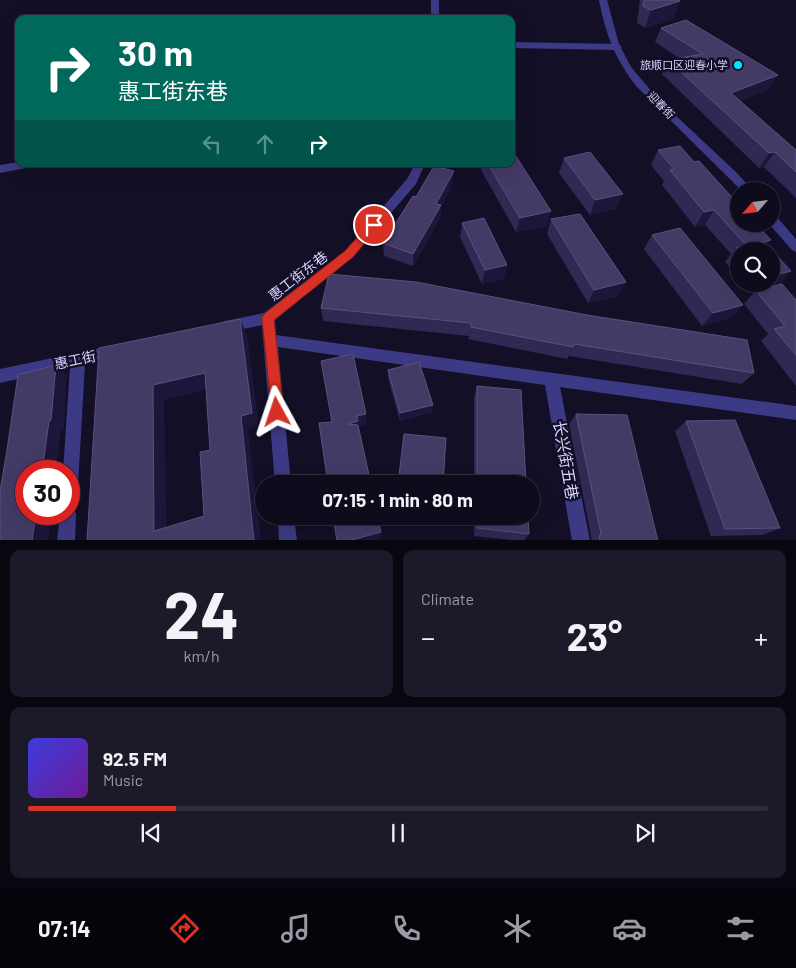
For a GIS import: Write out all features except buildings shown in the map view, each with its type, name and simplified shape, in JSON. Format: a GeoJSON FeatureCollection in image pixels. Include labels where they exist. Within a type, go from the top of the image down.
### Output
{"type":"FeatureCollection","features":[{"type":"Feature","properties":{"kind":"street"},"geometry":{"type":"LineString","coordinates":[[435,0],[435,15]]}},
{"type":"Feature","properties":{"kind":"street","name":"迎春街"},"geometry":{"type":"LineString","coordinates":[[603,0],[608,24],[626,67],[740,182]]}},
{"type":"Feature","properties":{"kind":"street"},"geometry":{"type":"LineString","coordinates":[[515,45],[618,47]]}},
{"type":"Feature","properties":{"kind":"street"},"geometry":{"type":"LineString","coordinates":[[0,169],[15,166]]}},
{"type":"Feature","properties":{"kind":"street","name":"惠工街东巷"},"geometry":{"type":"LineString","coordinates":[[268,318],[349,254],[412,181],[419,167]]}},
{"type":"Feature","properties":{"kind":"street"},"geometry":{"type":"LineString","coordinates":[[780,228],[796,247]]}},
{"type":"Feature","properties":{"kind":"street"},"geometry":{"type":"LineString","coordinates":[[211,330],[268,318],[282,475]]}},
{"type":"Feature","properties":{"kind":"street"},"geometry":{"type":"LineString","coordinates":[[270,340],[796,413]]}},
{"type":"Feature","properties":{"kind":"street","name":"惠工街"},"geometry":{"type":"LineString","coordinates":[[0,376],[126,349]]}},
{"type":"Feature","properties":{"kind":"street"},"geometry":{"type":"LineString","coordinates":[[72,460],[78,359]]}},
{"type":"Feature","properties":{"kind":"street","name":"长兴街五巷"},"geometry":{"type":"LineString","coordinates":[[551,379],[581,540]]}},
{"type":"Feature","properties":{"kind":"street"},"geometry":{"type":"LineString","coordinates":[[66,540],[67,525]]}},
{"type":"Feature","properties":{"kind":"street"},"geometry":{"type":"LineString","coordinates":[[287,525],[288,540]]}},
{"type":"Feature","properties":{"kind":"place","name":"旅顺口区迎春小学"},"geometry":{"type":"Point","coordinates":[738,65]}},
{"type":"Feature","properties":{"kind":"route"},"geometry":{"type":"LineString","coordinates":[[277,412],[268,318],[349,254],[374,225]]}}]}
